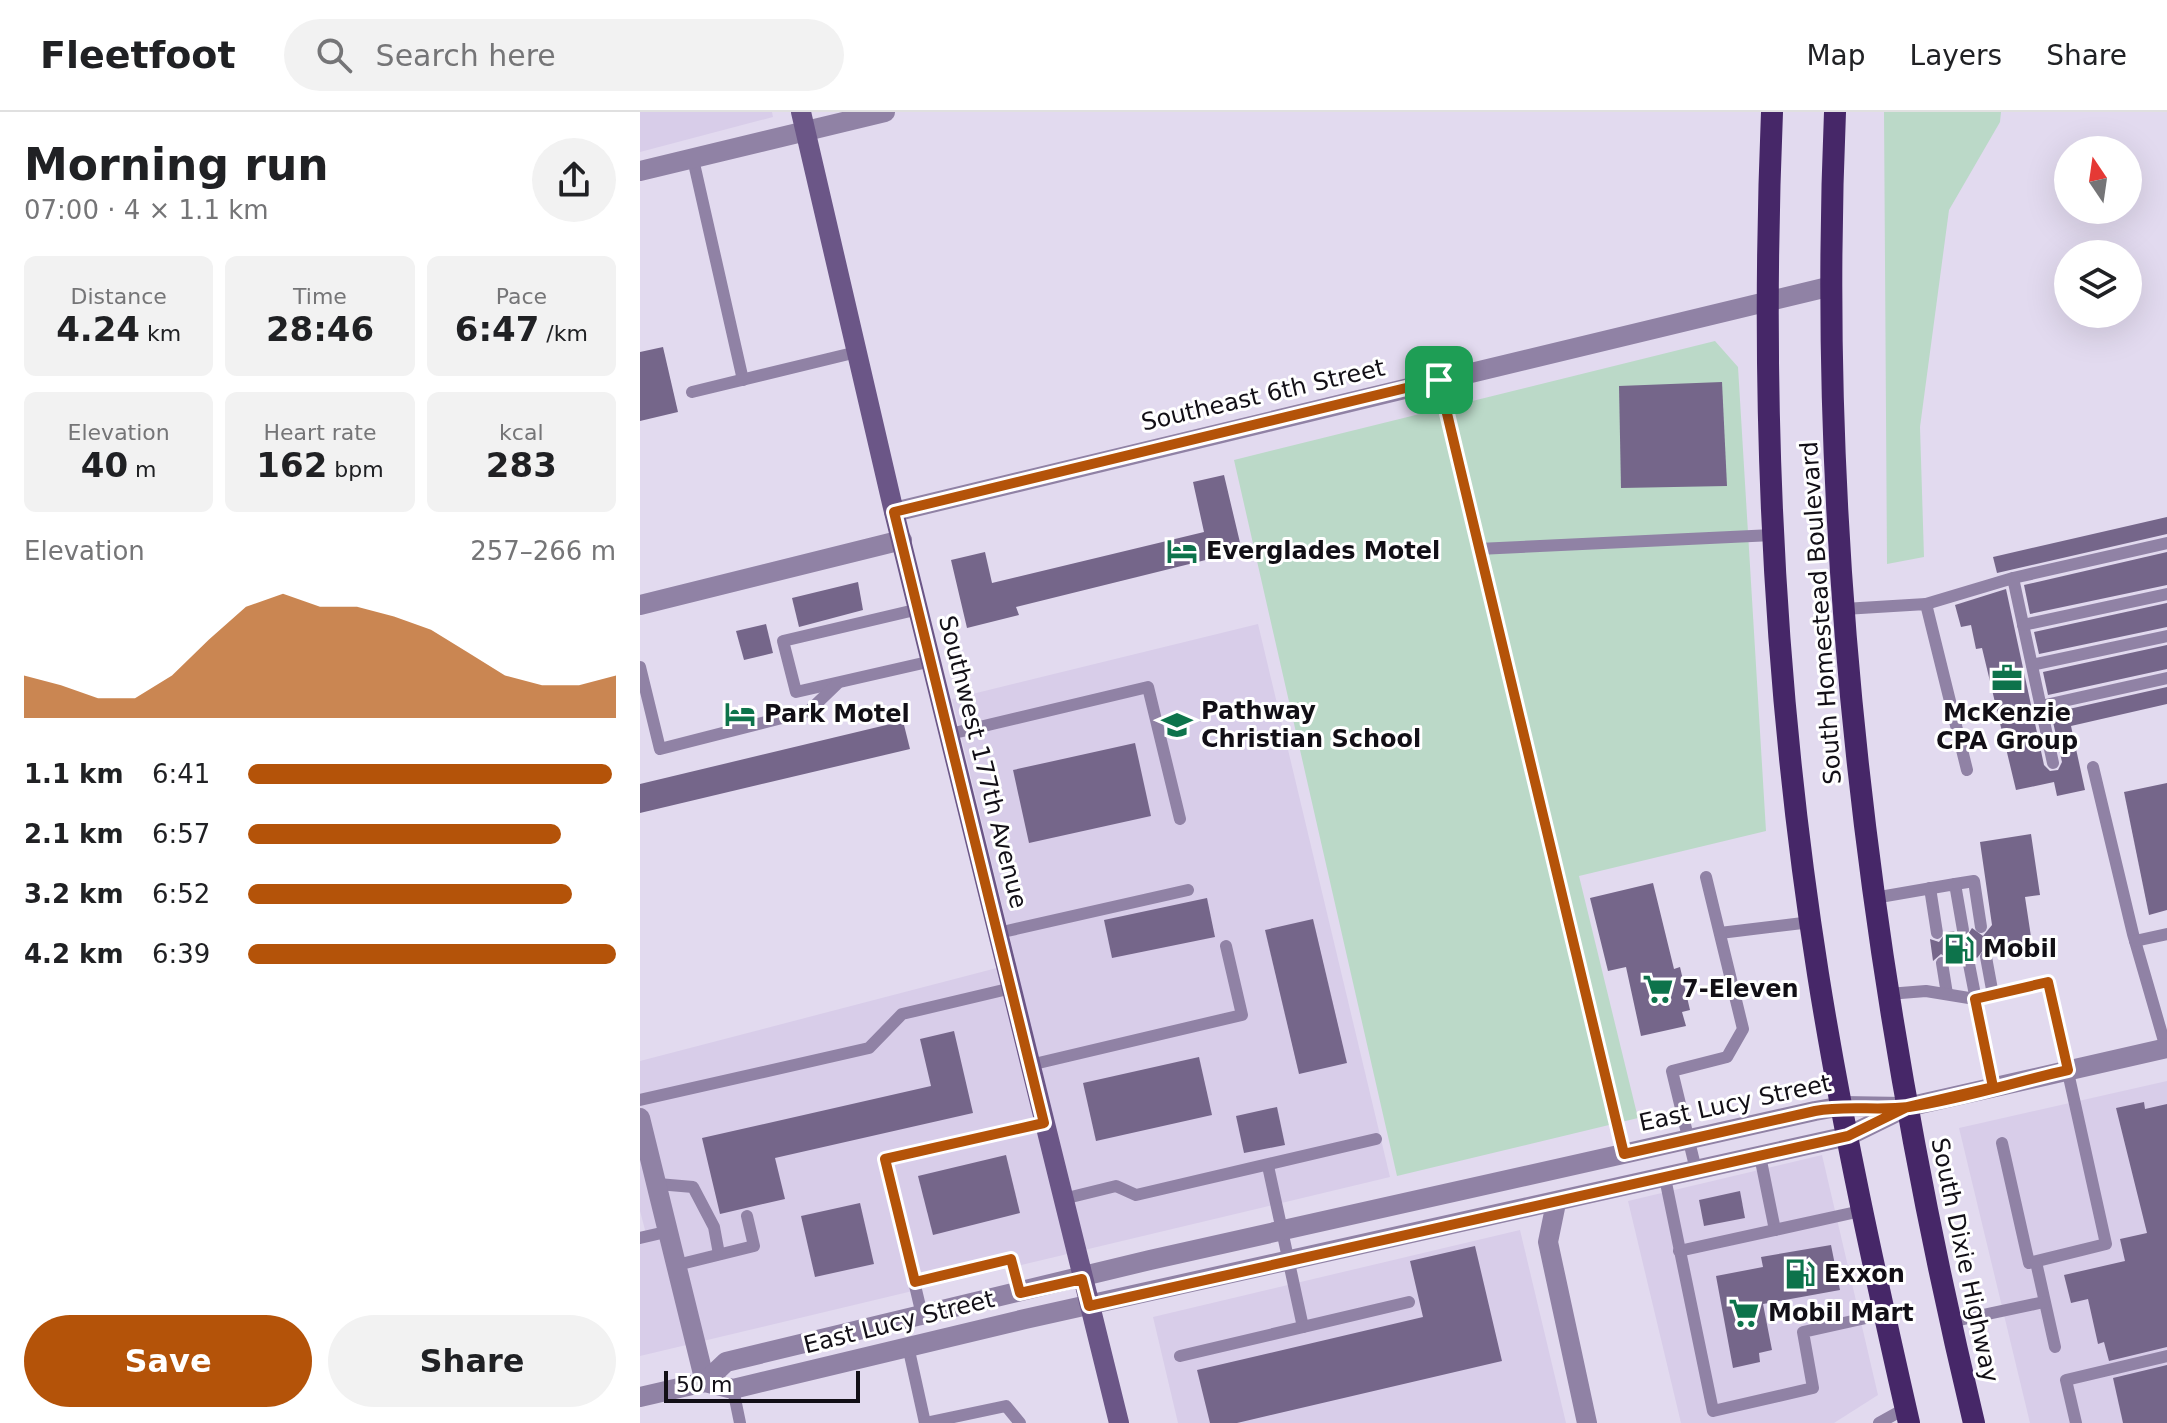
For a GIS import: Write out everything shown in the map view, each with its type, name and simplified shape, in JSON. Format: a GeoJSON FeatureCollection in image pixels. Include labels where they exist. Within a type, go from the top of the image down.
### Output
{"type":"FeatureCollection","features":[{"type":"Feature","properties":{"kind":"highway","name":"South Homestead Boulevard"},"geometry":{"type":"LineString","coordinates":[[1772,112],[1767,303],[1773,535],[1786,712],[1811,922],[1843,1106]]}},
{"type":"Feature","properties":{"kind":"highway","name":"South Homestead Boulevard"},"geometry":{"type":"LineString","coordinates":[[1835,112],[1833,424],[1850,698],[1874,898],[1907,1107]]}},
{"type":"Feature","properties":{"kind":"highway"},"geometry":{"type":"LineString","coordinates":[[1843,1106],[1861,1211],[1908,1416]]}},
{"type":"Feature","properties":{"kind":"highway","name":"South Dixie Highway"},"geometry":{"type":"LineString","coordinates":[[1907,1107],[1950,1322],[1974,1423]]}},
{"type":"Feature","properties":{"kind":"main road","name":"Southwest 177th Avenue"},"geometry":{"type":"LineString","coordinates":[[803,122],[894,512],[1119,1423]]}},
{"type":"Feature","properties":{"kind":"street"},"geometry":{"type":"LineString","coordinates":[[640,171],[693,159],[803,122],[885,112]]}},
{"type":"Feature","properties":{"kind":"street","name":"Southeast 6th Street"},"geometry":{"type":"LineString","coordinates":[[894,512],[1832,286]]}},
{"type":"Feature","properties":{"kind":"street"},"geometry":{"type":"LineString","coordinates":[[640,605],[902,540]]}},
{"type":"Feature","properties":{"kind":"street"},"geometry":{"type":"LineString","coordinates":[[1907,1107],[2166,1048]]}},
{"type":"Feature","properties":{"kind":"street","name":"East Lucy Street"},"geometry":{"type":"LineString","coordinates":[[705,1382],[726,1362],[1280,1231],[1843,1106],[1907,1107]]}},
{"type":"Feature","properties":{"kind":"street","name":"East Lucy Street"},"geometry":{"type":"LineString","coordinates":[[640,1397],[705,1382],[733,1389],[908,1346],[1556,1203],[1848,1136],[1907,1107]]}},
{"type":"Feature","properties":{"kind":"street"},"geometry":{"type":"LineString","coordinates":[[640,1118],[705,1382]]}},
{"type":"Feature","properties":{"kind":"street"},"geometry":{"type":"LineString","coordinates":[[1517,1178],[1525,1208]]}},
{"type":"Feature","properties":{"kind":"street"},"geometry":{"type":"LineString","coordinates":[[1420,1200],[1428,1230]]}},
{"type":"Feature","properties":{"kind":"street"},"geometry":{"type":"LineString","coordinates":[[1556,1203],[1548,1242],[1587,1423]]}},
{"type":"Feature","properties":{"kind":"lane"},"geometry":{"type":"LineString","coordinates":[[693,159],[743,380]]}},
{"type":"Feature","properties":{"kind":"lane"},"geometry":{"type":"LineString","coordinates":[[692,392],[857,352]]}},
{"type":"Feature","properties":{"kind":"lane"},"geometry":{"type":"LineString","coordinates":[[1439,380],[1624,1154]]}},
{"type":"Feature","properties":{"kind":"lane"},"geometry":{"type":"LineString","coordinates":[[1478,549],[1773,535]]}},
{"type":"Feature","properties":{"kind":"lane"},"geometry":{"type":"LineString","coordinates":[[1844,609],[1926,604],[2013,578],[2167,543]]}},
{"type":"Feature","properties":{"kind":"lane"},"geometry":{"type":"LineString","coordinates":[[2013,578],[2053,763]]}},
{"type":"Feature","properties":{"kind":"lane"},"geometry":{"type":"LineString","coordinates":[[2023,625],[2167,594]]}},
{"type":"Feature","properties":{"kind":"lane"},"geometry":{"type":"LineString","coordinates":[[1926,604],[1967,770]]}},
{"type":"Feature","properties":{"kind":"lane"},"geometry":{"type":"LineString","coordinates":[[919,609],[783,641],[796,692],[932,661]]}},
{"type":"Feature","properties":{"kind":"lane"},"geometry":{"type":"LineString","coordinates":[[2032,665],[2167,636]]}},
{"type":"Feature","properties":{"kind":"lane"},"geometry":{"type":"LineString","coordinates":[[640,667],[660,749],[809,711],[839,682]]}},
{"type":"Feature","properties":{"kind":"lane"},"geometry":{"type":"LineString","coordinates":[[2041,706],[2167,678]]}},
{"type":"Feature","properties":{"kind":"lane"},"geometry":{"type":"LineString","coordinates":[[950,734],[1148,687],[1180,819]]}},
{"type":"Feature","properties":{"kind":"lane"},"geometry":{"type":"LineString","coordinates":[[2093,767],[2135,941],[2166,1048]]}},
{"type":"Feature","properties":{"kind":"lane"},"geometry":{"type":"LineString","coordinates":[[1696,1170],[1672,1071],[1727,1057],[1743,1029],[1706,877]]}},
{"type":"Feature","properties":{"kind":"lane"},"geometry":{"type":"LineString","coordinates":[[1874,898],[1974,881],[1981,927]]}},
{"type":"Feature","properties":{"kind":"lane"},"geometry":{"type":"LineString","coordinates":[[1955,884],[1963,930]]}},
{"type":"Feature","properties":{"kind":"lane"},"geometry":{"type":"LineString","coordinates":[[1930,888],[1937,933]]}},
{"type":"Feature","properties":{"kind":"lane"},"geometry":{"type":"LineString","coordinates":[[998,933],[1188,890]]}},
{"type":"Feature","properties":{"kind":"lane"},"geometry":{"type":"LineString","coordinates":[[1720,933],[1811,922]]}},
{"type":"Feature","properties":{"kind":"lane"},"geometry":{"type":"LineString","coordinates":[[2135,941],[2167,934]]}},
{"type":"Feature","properties":{"kind":"lane"},"geometry":{"type":"LineString","coordinates":[[1030,1065],[1242,1015],[1226,946]]}},
{"type":"Feature","properties":{"kind":"lane"},"geometry":{"type":"LineString","coordinates":[[1986,957],[1993,995]]}},
{"type":"Feature","properties":{"kind":"lane"},"geometry":{"type":"LineString","coordinates":[[1968,959],[1993,1087]]}},
{"type":"Feature","properties":{"kind":"lane"},"geometry":{"type":"LineString","coordinates":[[1942,963],[1947,994]]}},
{"type":"Feature","properties":{"kind":"lane"},"geometry":{"type":"LineString","coordinates":[[1888,994],[1926,991],[1975,999],[2048,982],[2106,1244],[2029,1263],[2002,1143]]}},
{"type":"Feature","properties":{"kind":"lane"},"geometry":{"type":"LineString","coordinates":[[640,1100],[869,1048],[902,1014],[1012,988]]}},
{"type":"Feature","properties":{"kind":"lane"},"geometry":{"type":"LineString","coordinates":[[922,1315],[885,1159],[1044,1123]]}},
{"type":"Feature","properties":{"kind":"lane"},"geometry":{"type":"LineString","coordinates":[[1063,1199],[1116,1186],[1136,1195],[1376,1139]]}},
{"type":"Feature","properties":{"kind":"lane"},"geometry":{"type":"LineString","coordinates":[[1760,1156],[1775,1230]]}},
{"type":"Feature","properties":{"kind":"lane"},"geometry":{"type":"LineString","coordinates":[[1268,1166],[1303,1327]]}},
{"type":"Feature","properties":{"kind":"lane"},"geometry":{"type":"LineString","coordinates":[[1665,1178],[1713,1411],[1813,1388],[1803,1332],[1884,1314]]}},
{"type":"Feature","properties":{"kind":"lane"},"geometry":{"type":"LineString","coordinates":[[658,1184],[693,1187],[714,1227],[719,1254]]}},
{"type":"Feature","properties":{"kind":"lane"},"geometry":{"type":"LineString","coordinates":[[1679,1251],[1861,1211]]}},
{"type":"Feature","properties":{"kind":"lane"},"geometry":{"type":"LineString","coordinates":[[677,1265],[754,1246],[747,1216]]}},
{"type":"Feature","properties":{"kind":"lane"},"geometry":{"type":"LineString","coordinates":[[640,1238],[670,1231]]}},
{"type":"Feature","properties":{"kind":"lane"},"geometry":{"type":"LineString","coordinates":[[915,1282],[1011,1259],[1020,1293]]}},
{"type":"Feature","properties":{"kind":"lane"},"geometry":{"type":"LineString","coordinates":[[2036,1262],[2055,1347]]}},
{"type":"Feature","properties":{"kind":"lane"},"geometry":{"type":"LineString","coordinates":[[1180,1356],[1409,1302]]}},
{"type":"Feature","properties":{"kind":"lane"},"geometry":{"type":"LineString","coordinates":[[1950,1322],[2044,1302]]}},
{"type":"Feature","properties":{"kind":"lane"},"geometry":{"type":"LineString","coordinates":[[908,1346],[925,1423],[1006,1406],[1020,1423]]}},
{"type":"Feature","properties":{"kind":"lane"},"geometry":{"type":"LineString","coordinates":[[2076,1423],[2066,1380],[2167,1356]]}},
{"type":"Feature","properties":{"kind":"lane"},"geometry":{"type":"LineString","coordinates":[[733,1389],[740,1423]]}},
{"type":"Feature","properties":{"kind":"lane"},"geometry":{"type":"LineString","coordinates":[[1879,1423],[1908,1416]]}},
{"type":"Feature","properties":{"kind":"shaded area"},"geometry":{"type":"Polygon","coordinates":[[[640,112],[772,112],[773,117],[640,152],[640,112]]]}},
{"type":"Feature","properties":{"kind":"shaded area"},"geometry":{"type":"Polygon","coordinates":[[[1258,624],[1390,1177],[640,1356],[640,1244],[648,1241],[640,1211],[640,1061],[1016,963],[952,699],[1258,624]]]}},
{"type":"Feature","properties":{"kind":"shaded area"},"geometry":{"type":"Polygon","coordinates":[[[2167,1081],[2167,1423],[2030,1423],[1959,1128],[2167,1081]]]}},
{"type":"Feature","properties":{"kind":"shaded area"},"geometry":{"type":"Polygon","coordinates":[[[1822,1155],[1878,1395],[1834,1423],[1681,1423],[1628,1201],[1822,1155]]]}},
{"type":"Feature","properties":{"kind":"shaded area"},"geometry":{"type":"Polygon","coordinates":[[[1520,1230],[1566,1423],[1178,1423],[1153,1317],[1520,1230]]]}},
{"type":"Feature","properties":{"kind":"green space"},"geometry":{"type":"Polygon","coordinates":[[[1884,112],[2001,112],[2000,122],[1949,210],[1920,427],[1924,557],[1887,564],[1884,112]]]}},
{"type":"Feature","properties":{"kind":"green space"},"geometry":{"type":"Polygon","coordinates":[[[1715,341],[1738,367],[1766,831],[1579,876],[1638,1118],[1397,1176],[1234,460],[1715,341]]]}},
{"type":"Feature","properties":{"kind":"building"},"geometry":{"type":"Polygon","coordinates":[[[663,347],[678,412],[640,421],[640,352],[663,347]]]}},
{"type":"Feature","properties":{"kind":"building"},"geometry":{"type":"Polygon","coordinates":[[[1722,382],[1727,486],[1621,488],[1619,386],[1722,382]]]}},
{"type":"Feature","properties":{"kind":"building","name":"Everglades Motel"},"geometry":{"type":"Polygon","coordinates":[[[1224,475],[1242,551],[1016,607],[1019,615],[967,628],[951,560],[985,552],[992,583],[1204,532],[1193,482],[1224,475]]]}},
{"type":"Feature","properties":{"kind":"building"},"geometry":{"type":"Polygon","coordinates":[[[2167,517],[2167,534],[1997,573],[1993,557],[2167,517]]]}},
{"type":"Feature","properties":{"kind":"building"},"geometry":{"type":"Polygon","coordinates":[[[2167,552],[2167,585],[2030,614],[2024,585],[2167,552]]]}},
{"type":"Feature","properties":{"kind":"building"},"geometry":{"type":"Polygon","coordinates":[[[858,582],[863,610],[799,627],[792,598],[858,582]]]}},
{"type":"Feature","properties":{"kind":"building"},"geometry":{"type":"Polygon","coordinates":[[[2006,589],[2044,765],[2050,771],[2058,770],[2062,762],[2051,713],[2167,687],[2167,704],[2071,726],[2085,790],[2057,796],[2054,782],[2016,790],[1982,648],[1976,649],[1971,625],[1961,627],[1955,605],[2006,589]]]}},
{"type":"Feature","properties":{"kind":"building"},"geometry":{"type":"Polygon","coordinates":[[[2167,603],[2167,627],[2039,654],[2034,632],[2167,603]]]}},
{"type":"Feature","properties":{"kind":"building"},"geometry":{"type":"Polygon","coordinates":[[[766,624],[773,653],[744,660],[736,631],[766,624]]]}},
{"type":"Feature","properties":{"kind":"building"},"geometry":{"type":"Polygon","coordinates":[[[2167,645],[2167,669],[2048,695],[2043,672],[2167,645]]]}},
{"type":"Feature","properties":{"kind":"building"},"geometry":{"type":"Polygon","coordinates":[[[903,721],[910,749],[640,813],[640,784],[903,721]]]}},
{"type":"Feature","properties":{"kind":"building"},"geometry":{"type":"Polygon","coordinates":[[[1135,743],[1151,816],[1029,843],[1013,770],[1135,743]]]}},
{"type":"Feature","properties":{"kind":"building"},"geometry":{"type":"Polygon","coordinates":[[[2167,783],[2167,910],[2149,915],[2124,792],[2167,783]]]}},
{"type":"Feature","properties":{"kind":"building"},"geometry":{"type":"Polygon","coordinates":[[[2031,834],[2040,895],[2025,897],[2033,950],[1995,955],[1985,948],[1977,958],[1967,950],[1959,960],[1951,961],[1941,954],[1933,961],[1930,939],[1939,942],[1946,932],[1954,931],[1959,938],[1965,939],[1972,928],[1983,936],[1992,925],[1980,842],[2031,834]]]}},
{"type":"Feature","properties":{"kind":"building"},"geometry":{"type":"Polygon","coordinates":[[[1653,883],[1674,969],[1680,967],[1690,1010],[1682,1012],[1686,1026],[1641,1036],[1626,967],[1608,971],[1590,898],[1653,883]]]}},
{"type":"Feature","properties":{"kind":"building"},"geometry":{"type":"Polygon","coordinates":[[[1207,898],[1215,937],[1112,958],[1104,920],[1207,898]]]}},
{"type":"Feature","properties":{"kind":"building"},"geometry":{"type":"Polygon","coordinates":[[[1313,919],[1347,1063],[1299,1074],[1265,930],[1313,919]]]}},
{"type":"Feature","properties":{"kind":"building"},"geometry":{"type":"Polygon","coordinates":[[[954,1031],[973,1113],[775,1158],[785,1199],[720,1214],[702,1138],[931,1086],[920,1039],[954,1031]]]}},
{"type":"Feature","properties":{"kind":"building"},"geometry":{"type":"Polygon","coordinates":[[[1199,1057],[1212,1115],[1096,1141],[1083,1083],[1199,1057]]]}},
{"type":"Feature","properties":{"kind":"building"},"geometry":{"type":"Polygon","coordinates":[[[2144,1102],[2145,1109],[2167,1104],[2167,1347],[2109,1361],[2104,1342],[2098,1344],[2088,1299],[2071,1303],[2064,1275],[2125,1261],[2120,1239],[2147,1233],[2116,1108],[2144,1102]]]}},
{"type":"Feature","properties":{"kind":"building"},"geometry":{"type":"Polygon","coordinates":[[[1277,1107],[1285,1145],[1244,1153],[1236,1116],[1277,1107]]]}},
{"type":"Feature","properties":{"kind":"building"},"geometry":{"type":"Polygon","coordinates":[[[1006,1155],[1020,1213],[933,1235],[918,1176],[1006,1155]]]}},
{"type":"Feature","properties":{"kind":"building"},"geometry":{"type":"Polygon","coordinates":[[[1740,1191],[1745,1218],[1704,1226],[1699,1200],[1740,1191]]]}},
{"type":"Feature","properties":{"kind":"building"},"geometry":{"type":"Polygon","coordinates":[[[860,1203],[874,1264],[815,1277],[801,1216],[860,1203]]]}},
{"type":"Feature","properties":{"kind":"building"},"geometry":{"type":"Polygon","coordinates":[[[1831,1245],[1840,1290],[1763,1304],[1772,1350],[1759,1353],[1760,1362],[1733,1368],[1716,1276],[1763,1267],[1761,1257],[1831,1245]]]}},
{"type":"Feature","properties":{"kind":"building"},"geometry":{"type":"Polygon","coordinates":[[[1475,1246],[1502,1361],[1237,1423],[1210,1423],[1197,1370],[1423,1317],[1410,1261],[1475,1246]]]}},
{"type":"Feature","properties":{"kind":"building"},"geometry":{"type":"Polygon","coordinates":[[[2167,1365],[2167,1423],[2123,1423],[2113,1378],[2167,1365]]]}},
{"type":"Feature","properties":{"kind":"place","name":"Everglades Motel"},"geometry":{"type":"Point","coordinates":[1182,551]}},
{"type":"Feature","properties":{"kind":"place","name":"McKenzie CPA Group"},"geometry":{"type":"Point","coordinates":[2007,678]}},
{"type":"Feature","properties":{"kind":"place","name":"Park Motel"},"geometry":{"type":"Point","coordinates":[740,714]}},
{"type":"Feature","properties":{"kind":"place","name":"Pathway Christian School"},"geometry":{"type":"Point","coordinates":[1177,725]}},
{"type":"Feature","properties":{"kind":"place","name":"Mobil"},"geometry":{"type":"Point","coordinates":[1959,949]}},
{"type":"Feature","properties":{"kind":"place","name":"7-Eleven"},"geometry":{"type":"Point","coordinates":[1658,989]}},
{"type":"Feature","properties":{"kind":"place","name":"Exxon"},"geometry":{"type":"Point","coordinates":[1800,1274]}},
{"type":"Feature","properties":{"kind":"place","name":"Mobil Mart"},"geometry":{"type":"Point","coordinates":[1744,1313]}},
{"type":"Feature","properties":{"kind":"route"},"geometry":{"type":"LineString","coordinates":[[1439,380],[894,512],[1044,1123],[885,1159],[915,1282],[1011,1259],[1020,1293],[1082,1279],[1089,1306],[1848,1136],[1907,1107],[1993,1087],[1975,999],[2048,982],[2068,1070],[1907,1107],[1843,1106],[1815,1111],[1624,1154],[1439,380]]}}]}
